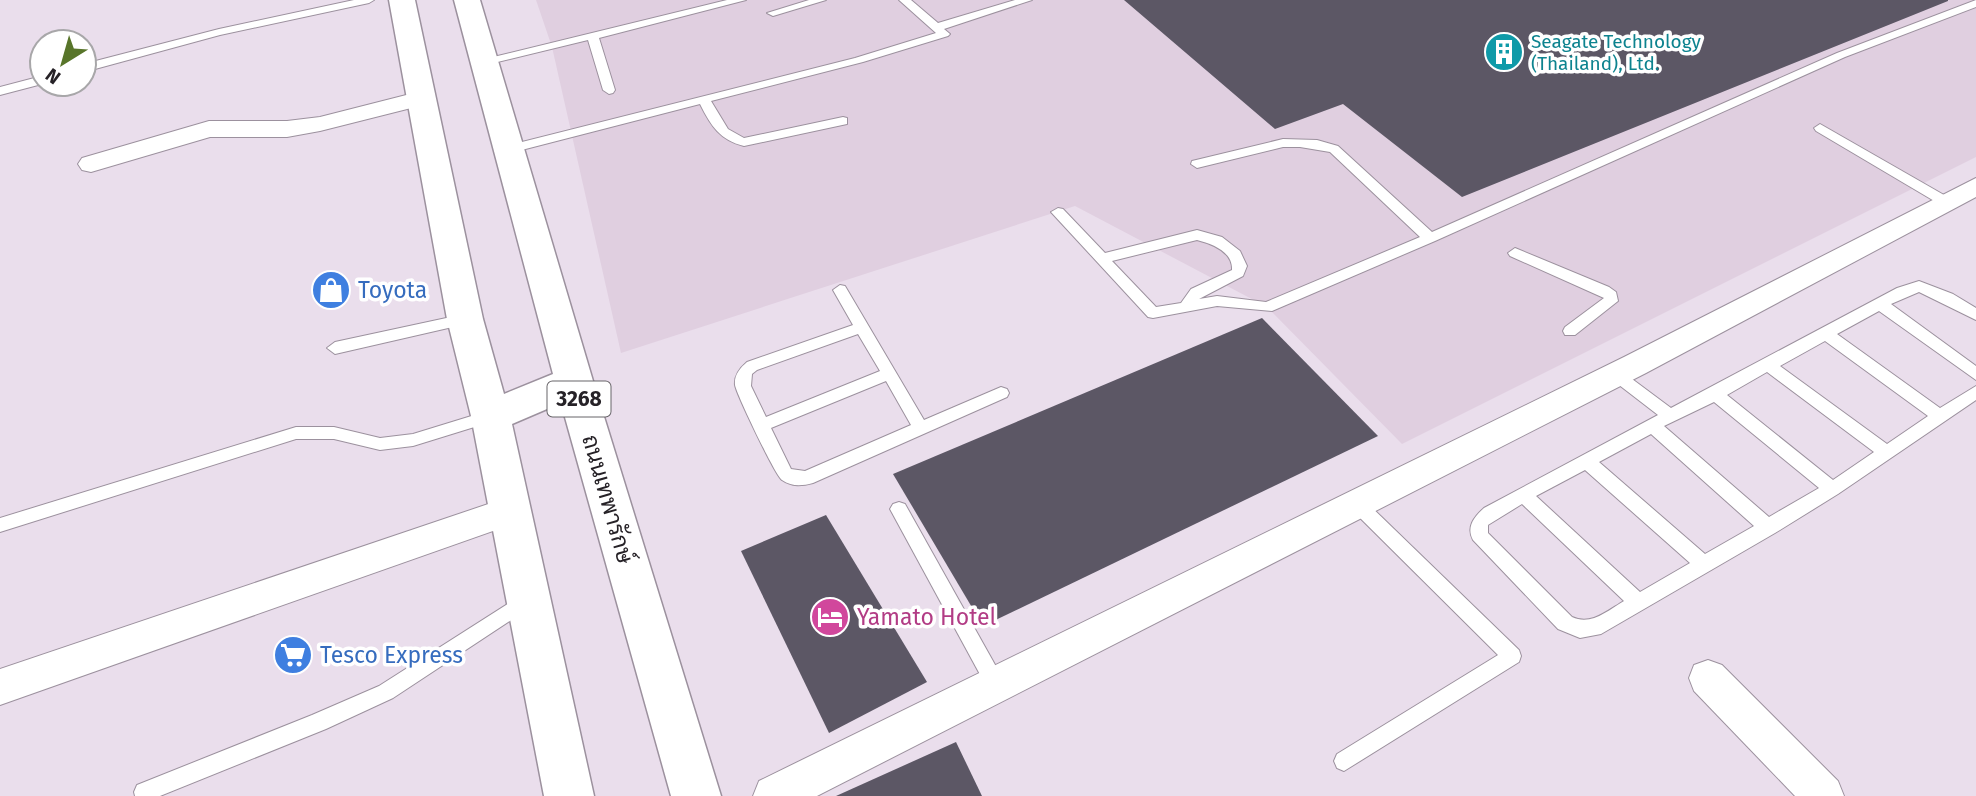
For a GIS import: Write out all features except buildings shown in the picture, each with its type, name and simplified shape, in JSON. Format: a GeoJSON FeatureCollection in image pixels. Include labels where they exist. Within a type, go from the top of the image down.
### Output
{"type":"FeatureCollection","features":[{"type":"Feature","properties":{"kind":"main road"},"geometry":{"type":"LineString","coordinates":[[402,0],[465,319],[491,416],[569,796]]}},
{"type":"Feature","properties":{"kind":"main road","name":"ถนนเทพารักษ์"},"geometry":{"type":"LineString","coordinates":[[467,0],[574,381],[696,796]]}},
{"type":"Feature","properties":{"kind":"main road"},"geometry":{"type":"LineString","coordinates":[[491,416],[574,381]]}},
{"type":"Feature","properties":{"kind":"street"},"geometry":{"type":"LineString","coordinates":[[90,164],[209,128],[287,129],[320,124],[422,97]]}},
{"type":"Feature","properties":{"kind":"street"},"geometry":{"type":"LineString","coordinates":[[774,796],[1615,374],[1976,186]]}},
{"type":"Feature","properties":{"kind":"street"},"geometry":{"type":"LineString","coordinates":[[0,687],[509,511]]}},
{"type":"Feature","properties":{"kind":"street"},"geometry":{"type":"LineString","coordinates":[[1708,678],[1823,796]]}},
{"type":"Feature","properties":{"kind":"lane"},"geometry":{"type":"LineString","coordinates":[[98,64],[219,32],[369,0]]}},
{"type":"Feature","properties":{"kind":"lane"},"geometry":{"type":"LineString","coordinates":[[773,13],[821,0]]}},
{"type":"Feature","properties":{"kind":"lane"},"geometry":{"type":"LineString","coordinates":[[510,149],[859,60],[944,34],[904,0]]}},
{"type":"Feature","properties":{"kind":"lane"},"geometry":{"type":"LineString","coordinates":[[937,27],[1027,0]]}},
{"type":"Feature","properties":{"kind":"lane"},"geometry":{"type":"LineString","coordinates":[[485,62],[593,38],[736,1]]}},
{"type":"Feature","properties":{"kind":"lane"},"geometry":{"type":"LineString","coordinates":[[1058,212],[1153,313],[1217,301],[1267,307],[1430,238],[1841,55],[1976,4]]}},
{"type":"Feature","properties":{"kind":"lane"},"geometry":{"type":"LineString","coordinates":[[593,38],[609,90]]}},
{"type":"Feature","properties":{"kind":"lane"},"geometry":{"type":"LineString","coordinates":[[0,91],[28,84]]}},
{"type":"Feature","properties":{"kind":"lane"},"geometry":{"type":"LineString","coordinates":[[704,100],[722,132],[734,140],[744,142],[843,121]]}},
{"type":"Feature","properties":{"kind":"lane"},"geometry":{"type":"LineString","coordinates":[[1820,128],[1945,202]]}},
{"type":"Feature","properties":{"kind":"lane"},"geometry":{"type":"LineString","coordinates":[[1197,164],[1297,140],[1319,143],[1334,149],[1430,238]]}},
{"type":"Feature","properties":{"kind":"lane"},"geometry":{"type":"LineString","coordinates":[[1101,259],[1197,235],[1217,240],[1235,254],[1240,266],[1238,273],[1196,293],[1186,306]]}},
{"type":"Feature","properties":{"kind":"lane"},"geometry":{"type":"LineString","coordinates":[[1515,253],[1611,296],[1611,301],[1570,331]]}},
{"type":"Feature","properties":{"kind":"lane"},"geometry":{"type":"LineString","coordinates":[[1976,315],[1948,298],[1919,286],[1880,304],[1523,495],[1480,522],[1479,535],[1565,623],[1580,630],[1594,628],[1769,528],[1976,392]]}},
{"type":"Feature","properties":{"kind":"lane"},"geometry":{"type":"LineString","coordinates":[[840,290],[921,428]]}},
{"type":"Feature","properties":{"kind":"lane"},"geometry":{"type":"LineString","coordinates":[[1880,304],[1976,374]]}},
{"type":"Feature","properties":{"kind":"lane"},"geometry":{"type":"LineString","coordinates":[[335,348],[465,319]]}},
{"type":"Feature","properties":{"kind":"lane"},"geometry":{"type":"LineString","coordinates":[[862,327],[752,366],[744,372],[743,386],[760,426],[785,474],[795,479],[807,478],[1001,393]]}},
{"type":"Feature","properties":{"kind":"lane"},"geometry":{"type":"LineString","coordinates":[[1826,334],[1939,416]]}},
{"type":"Feature","properties":{"kind":"lane"},"geometry":{"type":"LineString","coordinates":[[1767,364],[1886,452]]}},
{"type":"Feature","properties":{"kind":"lane"},"geometry":{"type":"LineString","coordinates":[[760,426],[890,373]]}},
{"type":"Feature","properties":{"kind":"lane"},"geometry":{"type":"LineString","coordinates":[[1615,374],[1670,416]]}},
{"type":"Feature","properties":{"kind":"lane"},"geometry":{"type":"LineString","coordinates":[[1715,394],[1832,489]]}},
{"type":"Feature","properties":{"kind":"lane"},"geometry":{"type":"LineString","coordinates":[[0,525],[296,433],[334,433],[380,444],[413,440],[491,416]]}},
{"type":"Feature","properties":{"kind":"lane"},"geometry":{"type":"LineString","coordinates":[[1652,425],[1769,528]]}},
{"type":"Feature","properties":{"kind":"lane"},"geometry":{"type":"LineString","coordinates":[[1586,461],[1705,565]]}},
{"type":"Feature","properties":{"kind":"lane"},"geometry":{"type":"LineString","coordinates":[[1523,495],[1638,602]]}},
{"type":"Feature","properties":{"kind":"lane"},"geometry":{"type":"LineString","coordinates":[[1344,761],[1513,656],[1357,504]]}},
{"type":"Feature","properties":{"kind":"lane"},"geometry":{"type":"LineString","coordinates":[[899,509],[996,685]]}},
{"type":"Feature","properties":{"kind":"lane"},"geometry":{"type":"LineString","coordinates":[[144,792],[319,722],[386,692],[527,600]]}},
{"type":"Feature","properties":{"kind":"shaded area"},"geometry":{"type":"Polygon","coordinates":[[[536,0],[1976,0],[1976,157],[1402,444],[1267,307],[1075,206],[621,353],[552,47],[536,0]]]}},
{"type":"Feature","properties":{"kind":"place","name":"Seagate Technology (Thailand), Ltd."},"geometry":{"type":"Point","coordinates":[1504,52]}},
{"type":"Feature","properties":{"kind":"place","name":"Toyota"},"geometry":{"type":"Point","coordinates":[331,290]}},
{"type":"Feature","properties":{"kind":"place","name":"Yamato Hotel"},"geometry":{"type":"Point","coordinates":[830,617]}},
{"type":"Feature","properties":{"kind":"place","name":"Tesco Express"},"geometry":{"type":"Point","coordinates":[293,655]}}]}
